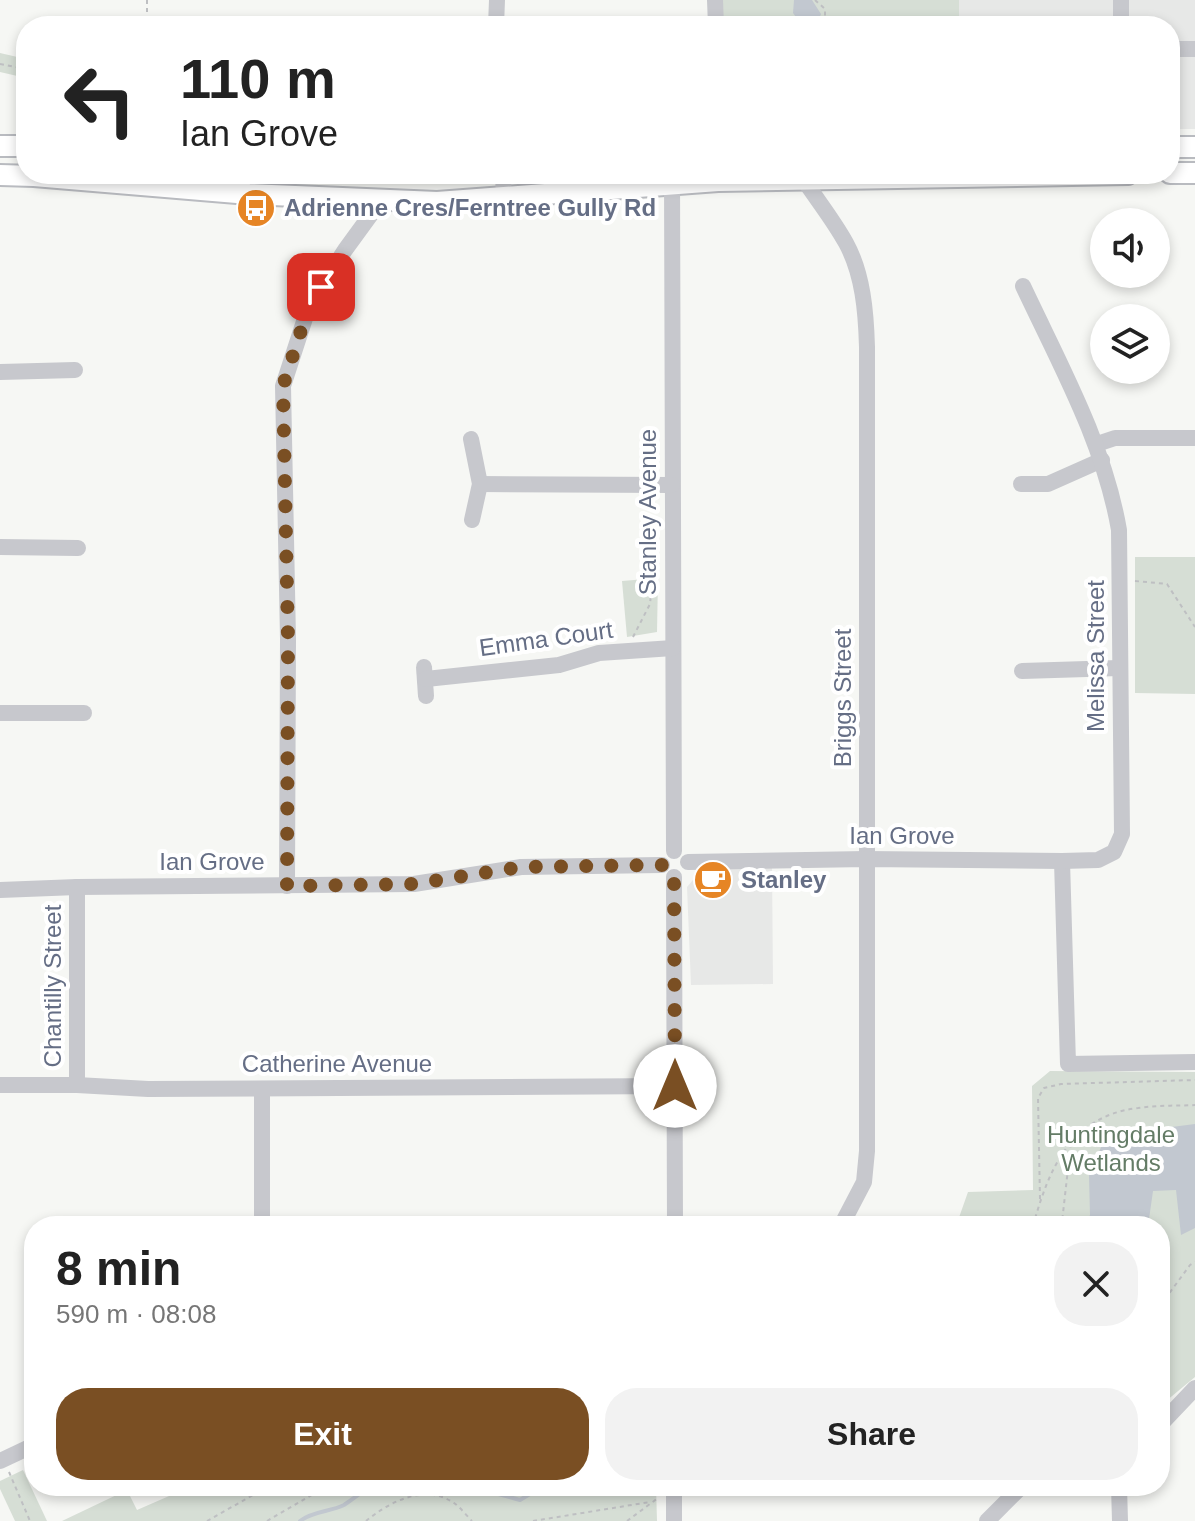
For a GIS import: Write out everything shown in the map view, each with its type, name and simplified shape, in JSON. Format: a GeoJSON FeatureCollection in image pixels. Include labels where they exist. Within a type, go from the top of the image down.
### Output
{"type":"FeatureCollection","features":[{"type":"Feature","properties":{"kind":"main road"},"geometry":{"type":"LineString","coordinates":[[127,184],[380,202],[504,199],[630,184]]}},
{"type":"Feature","properties":{"kind":"street"},"geometry":{"type":"LineString","coordinates":[[503,184],[504,199]]}},
{"type":"Feature","properties":{"kind":"street","name":"Stanley Avenue"},"geometry":{"type":"LineString","coordinates":[[672,184],[674,851]]}},
{"type":"Feature","properties":{"kind":"street","name":"Briggs Street"},"geometry":{"type":"LineString","coordinates":[[807,184],[847,244],[866,313],[867,1151],[864,1182],[846,1216]]}},
{"type":"Feature","properties":{"kind":"street"},"geometry":{"type":"LineString","coordinates":[[287,886],[288,639],[283,386],[309,306],[380,202]]}},
{"type":"Feature","properties":{"kind":"street","name":"Melissa Street"},"geometry":{"type":"LineString","coordinates":[[1023,286],[1099,452],[1119,530],[1122,834],[1114,852]]}},
{"type":"Feature","properties":{"kind":"street"},"geometry":{"type":"LineString","coordinates":[[0,372],[75,370]]}},
{"type":"Feature","properties":{"kind":"street"},"geometry":{"type":"LineString","coordinates":[[1021,484],[1048,484],[1099,452],[1115,438],[1195,438]]}},
{"type":"Feature","properties":{"kind":"street"},"geometry":{"type":"LineString","coordinates":[[471,439],[480,484],[472,520]]}},
{"type":"Feature","properties":{"kind":"street"},"geometry":{"type":"LineString","coordinates":[[480,484],[672,485]]}},
{"type":"Feature","properties":{"kind":"street"},"geometry":{"type":"LineString","coordinates":[[0,547],[78,548]]}},
{"type":"Feature","properties":{"kind":"street","name":"Emma Court"},"geometry":{"type":"LineString","coordinates":[[426,681],[559,665],[599,653],[673,648]]}},
{"type":"Feature","properties":{"kind":"street"},"geometry":{"type":"LineString","coordinates":[[1022,671],[1119,668]]}},
{"type":"Feature","properties":{"kind":"street"},"geometry":{"type":"LineString","coordinates":[[0,713],[84,713]]}},
{"type":"Feature","properties":{"kind":"street"},"geometry":{"type":"LineString","coordinates":[[668,871],[684,873],[688,862],[682,853],[674,851],[664,857],[668,871],[675,1086],[675,1216]]}},
{"type":"Feature","properties":{"kind":"street","name":"Ian Grove"},"geometry":{"type":"LineString","coordinates":[[688,862],[866,859],[1062,861],[1098,860],[1114,852]]}},
{"type":"Feature","properties":{"kind":"street"},"geometry":{"type":"LineString","coordinates":[[1062,861],[1068,1064],[1195,1062]]}},
{"type":"Feature","properties":{"kind":"street","name":"Ian Grove"},"geometry":{"type":"LineString","coordinates":[[0,890],[414,884],[521,867],[668,871]]}},
{"type":"Feature","properties":{"kind":"street","name":"Chantilly Street"},"geometry":{"type":"LineString","coordinates":[[77,887],[77,1085]]}},
{"type":"Feature","properties":{"kind":"street","name":"Catherine Avenue"},"geometry":{"type":"LineString","coordinates":[[0,1085],[148,1089],[675,1086]]}},
{"type":"Feature","properties":{"kind":"street"},"geometry":{"type":"LineString","coordinates":[[262,1089],[262,1216]]}},
{"type":"Feature","properties":{"kind":"street"},"geometry":{"type":"LineString","coordinates":[[1170,1414],[1195,1388]]}},
{"type":"Feature","properties":{"kind":"street"},"geometry":{"type":"LineString","coordinates":[[2,1461],[24,1450]]}},
{"type":"Feature","properties":{"kind":"street"},"geometry":{"type":"LineString","coordinates":[[674,1496],[674,1521]]}},
{"type":"Feature","properties":{"kind":"street"},"geometry":{"type":"LineString","coordinates":[[987,1521],[1012,1496]]}},
{"type":"Feature","properties":{"kind":"street"},"geometry":{"type":"LineString","coordinates":[[1119,1496],[1120,1521]]}},
{"type":"Feature","properties":{"kind":"path"},"geometry":{"type":"LineString","coordinates":[[1119,579],[1167,584],[1195,627]]}},
{"type":"Feature","properties":{"kind":"path"},"geometry":{"type":"LineString","coordinates":[[632,640],[650,604],[651,594],[658,591]]}},
{"type":"Feature","properties":{"kind":"path"},"geometry":{"type":"LineString","coordinates":[[1040,1199],[1038,1098],[1044,1088],[1061,1084],[1195,1080]]}},
{"type":"Feature","properties":{"kind":"path"},"geometry":{"type":"LineString","coordinates":[[1036,1216],[1054,1165],[1084,1129],[1105,1116],[1137,1108],[1195,1105]]}},
{"type":"Feature","properties":{"kind":"path"},"geometry":{"type":"LineString","coordinates":[[1063,1216],[1071,1141]]}},
{"type":"Feature","properties":{"kind":"path"},"geometry":{"type":"LineString","coordinates":[[1170,1292],[1195,1262]]}},
{"type":"Feature","properties":{"kind":"path"},"geometry":{"type":"LineString","coordinates":[[2,1461],[30,1521]]}},
{"type":"Feature","properties":{"kind":"path"},"geometry":{"type":"LineString","coordinates":[[207,1521],[251,1496]]}},
{"type":"Feature","properties":{"kind":"path"},"geometry":{"type":"LineString","coordinates":[[267,1521],[310,1496]]}},
{"type":"Feature","properties":{"kind":"path"},"geometry":{"type":"LineString","coordinates":[[366,1521],[405,1497],[418,1496]]}},
{"type":"Feature","properties":{"kind":"path"},"geometry":{"type":"LineString","coordinates":[[433,1496],[453,1502],[472,1521]]}},
{"type":"Feature","properties":{"kind":"path"},"geometry":{"type":"LineString","coordinates":[[627,1521],[661,1496]]}},
{"type":"Feature","properties":{"kind":"path"},"geometry":{"type":"LineString","coordinates":[[533,1521],[650,1502]]}},
{"type":"Feature","properties":{"kind":"shaded area"},"geometry":{"type":"Polygon","coordinates":[[[794,0],[812,0],[821,14],[795,16],[794,0]]]}},
{"type":"Feature","properties":{"kind":"shaded area"},"geometry":{"type":"Polygon","coordinates":[[[959,0],[1195,0],[1195,129],[1180,129],[1180,16],[959,16],[959,0]]]}},
{"type":"Feature","properties":{"kind":"shaded area"},"geometry":{"type":"Polygon","coordinates":[[[772,866],[773,984],[691,985],[687,887],[704,867],[772,866]]]}},
{"type":"Feature","properties":{"kind":"shaded area"},"geometry":{"type":"Polygon","coordinates":[[[1195,1124],[1195,1228],[1181,1235],[1176,1190],[1153,1191],[1149,1216],[1089,1216],[1089,1175],[1102,1145],[1125,1133],[1195,1124]]]}},
{"type":"Feature","properties":{"kind":"green space"},"geometry":{"type":"Polygon","coordinates":[[[715,0],[959,0],[959,16],[716,16],[715,0]]]}},
{"type":"Feature","properties":{"kind":"green space"},"geometry":{"type":"Polygon","coordinates":[[[0,53],[16,57],[16,76],[0,72],[0,53]]]}},
{"type":"Feature","properties":{"kind":"green space"},"geometry":{"type":"Polygon","coordinates":[[[1135,557],[1195,557],[1195,694],[1135,693],[1135,557]]]}},
{"type":"Feature","properties":{"kind":"green space"},"geometry":{"type":"Polygon","coordinates":[[[658,578],[657,632],[627,637],[622,581],[658,578]]]}},
{"type":"Feature","properties":{"kind":"green space","name":"Huntingdale Wetlands"},"geometry":{"type":"Polygon","coordinates":[[[1050,1071],[1195,1072],[1195,1377],[1170,1398],[1170,1216],[960,1216],[968,1192],[1033,1190],[1032,1086],[1050,1071]]]}},
{"type":"Feature","properties":{"kind":"green space"},"geometry":{"type":"Polygon","coordinates":[[[23,1470],[24,1496],[35,1496],[47,1521],[15,1521],[0,1489],[0,1481],[23,1470]]]}},
{"type":"Feature","properties":{"kind":"green space"},"geometry":{"type":"Polygon","coordinates":[[[114,1496],[130,1496],[137,1510],[169,1496],[656,1496],[657,1521],[62,1521],[114,1496]]]}},
{"type":"Feature","properties":{"kind":"waterway"},"geometry":{"type":"LineString","coordinates":[[300,1521],[344,1505],[357,1496]]}},
{"type":"Feature","properties":{"kind":"waterway"},"geometry":{"type":"LineString","coordinates":[[506,1496],[520,1500],[527,1496]]}},
{"type":"Feature","properties":{"kind":"place","name":"Adrienne Cres/Ferntree Gully Rd"},"geometry":{"type":"Point","coordinates":[256,208]}},
{"type":"Feature","properties":{"kind":"place","name":"Stanley"},"geometry":{"type":"Point","coordinates":[713,880]}},
{"type":"Feature","properties":{"kind":"route"},"geometry":{"type":"LineString","coordinates":[[321,287],[309,306],[283,386],[288,639],[287,886],[414,884],[521,867],[662,865],[665,872],[674,877],[675,1086]]}}]}
